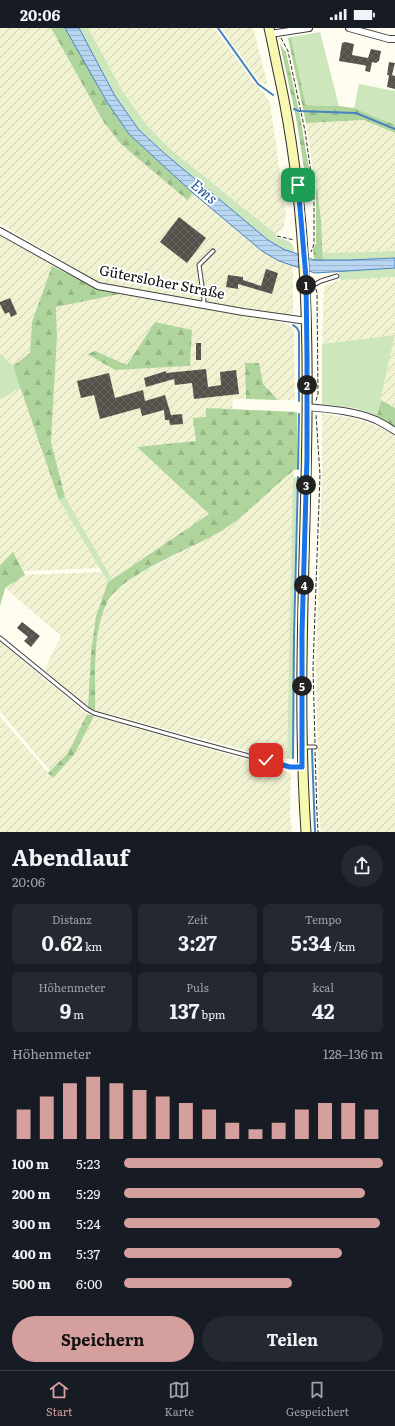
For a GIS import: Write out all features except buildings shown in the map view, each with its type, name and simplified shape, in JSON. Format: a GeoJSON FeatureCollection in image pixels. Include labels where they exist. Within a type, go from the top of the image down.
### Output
{"type":"FeatureCollection","features":[{"type":"Feature","properties":{"kind":"main road"},"geometry":{"type":"LineString","coordinates":[[273,31],[288,118],[306,248],[307,321],[312,408],[302,633],[302,767],[306,832]]}},
{"type":"Feature","properties":{"kind":"street"},"geometry":{"type":"LineString","coordinates":[[273,31],[309,28]]}},
{"type":"Feature","properties":{"kind":"street"},"geometry":{"type":"LineString","coordinates":[[349,28],[389,39],[395,39]]}},
{"type":"Feature","properties":{"kind":"street","name":"Gütersloher Straße"},"geometry":{"type":"LineString","coordinates":[[0,231],[98,286],[243,312],[307,321]]}},
{"type":"Feature","properties":{"kind":"street"},"geometry":{"type":"LineString","coordinates":[[312,408],[347,412],[375,420],[395,431]]}},
{"type":"Feature","properties":{"kind":"lane"},"geometry":{"type":"LineString","coordinates":[[203,304],[204,300],[199,265],[213,251]]}},
{"type":"Feature","properties":{"kind":"lane"},"geometry":{"type":"LineString","coordinates":[[306,288],[337,276]]}},
{"type":"Feature","properties":{"kind":"lane"},"geometry":{"type":"LineString","coordinates":[[0,638],[87,709],[94,713],[290,767],[302,767]]}},
{"type":"Feature","properties":{"kind":"lane"},"geometry":{"type":"LineString","coordinates":[[302,747],[315,747]]}},
{"type":"Feature","properties":{"kind":"path"},"geometry":{"type":"LineString","coordinates":[[273,31],[288,51],[302,115],[314,193],[314,244],[311,249],[306,248],[277,236]]}},
{"type":"Feature","properties":{"kind":"path"},"geometry":{"type":"LineString","coordinates":[[315,284],[317,293],[318,394],[312,408],[320,475],[314,668],[318,832]]}},
{"type":"Feature","properties":{"kind":"green space"},"geometry":{"type":"Polygon","coordinates":[[[0,28],[51,28],[103,121],[186,200],[193,193],[262,251],[279,261],[293,266],[293,314],[284,315],[199,302],[100,283],[0,224],[0,28]]]}},
{"type":"Feature","properties":{"kind":"green space"},"geometry":{"type":"Polygon","coordinates":[[[51,28],[65,28],[107,102],[129,134],[193,193],[187,200],[121,144],[103,121],[51,28]]]}},
{"type":"Feature","properties":{"kind":"green space"},"geometry":{"type":"Polygon","coordinates":[[[79,28],[88,28],[123,92],[146,124],[169,148],[276,234],[276,237],[287,240],[293,246],[295,254],[268,240],[164,153],[139,130],[115,96],[79,28]]]}},
{"type":"Feature","properties":{"kind":"green space"},"geometry":{"type":"Polygon","coordinates":[[[88,28],[214,28],[270,102],[286,216],[283,229],[276,234],[169,148],[146,124],[123,92],[88,28]]]}},
{"type":"Feature","properties":{"kind":"green space"},"geometry":{"type":"Polygon","coordinates":[[[221,28],[253,28],[268,86],[259,81],[221,28]]]}},
{"type":"Feature","properties":{"kind":"green space"},"geometry":{"type":"Polygon","coordinates":[[[320,32],[339,106],[306,105],[291,37],[320,32]]]}},
{"type":"Feature","properties":{"kind":"green space"},"geometry":{"type":"Polygon","coordinates":[[[291,37],[306,105],[354,108],[395,125],[395,133],[364,120],[306,123],[288,38],[291,37]]]}},
{"type":"Feature","properties":{"kind":"green space"},"geometry":{"type":"Polygon","coordinates":[[[280,44],[286,52],[300,116],[312,186],[307,187],[296,117],[280,44]]]}},
{"type":"Feature","properties":{"kind":"green space"},"geometry":{"type":"Polygon","coordinates":[[[359,84],[395,91],[395,125],[354,108],[359,84]]]}},
{"type":"Feature","properties":{"kind":"green space"},"geometry":{"type":"Polygon","coordinates":[[[364,120],[395,133],[395,251],[323,253],[321,220],[306,123],[364,120]]]}},
{"type":"Feature","properties":{"kind":"green space"},"geometry":{"type":"Polygon","coordinates":[[[317,188],[321,220],[323,260],[314,260],[313,248],[316,244],[317,188]]]}},
{"type":"Feature","properties":{"kind":"green space"},"geometry":{"type":"Polygon","coordinates":[[[0,235],[52,266],[32,322],[30,353],[13,366],[0,353],[0,235]]]}},
{"type":"Feature","properties":{"kind":"green space"},"geometry":{"type":"Polygon","coordinates":[[[395,251],[395,258],[323,260],[323,253],[395,251]]]}},
{"type":"Feature","properties":{"kind":"green space"},"geometry":{"type":"Polygon","coordinates":[[[52,266],[98,289],[120,294],[56,307],[57,337],[51,442],[65,497],[59,500],[13,366],[30,353],[32,322],[52,266]]]}},
{"type":"Feature","properties":{"kind":"green space"},"geometry":{"type":"Polygon","coordinates":[[[395,268],[395,277],[341,280],[338,271],[395,268]]]}},
{"type":"Feature","properties":{"kind":"green space"},"geometry":{"type":"Polygon","coordinates":[[[395,277],[395,335],[322,344],[324,287],[330,283],[341,280],[395,277]]]}},
{"type":"Feature","properties":{"kind":"green space"},"geometry":{"type":"Polygon","coordinates":[[[120,294],[285,323],[294,328],[295,400],[278,400],[262,384],[259,363],[245,363],[246,399],[233,399],[232,410],[206,408],[207,417],[196,441],[138,448],[209,514],[112,579],[65,497],[51,442],[57,337],[56,307],[120,294]],[[192,330],[127,365],[95,351],[87,354],[115,370],[190,366],[192,330]]]}},
{"type":"Feature","properties":{"kind":"green space"},"geometry":{"type":"Polygon","coordinates":[[[155,322],[192,330],[190,366],[115,370],[87,354],[95,351],[127,365],[155,322]]]}},
{"type":"Feature","properties":{"kind":"green space"},"geometry":{"type":"Polygon","coordinates":[[[395,335],[395,408],[381,400],[395,335]]]}},
{"type":"Feature","properties":{"kind":"green space"},"geometry":{"type":"Polygon","coordinates":[[[395,335],[377,416],[355,408],[322,404],[322,344],[395,335]]]}},
{"type":"Feature","properties":{"kind":"green space"},"geometry":{"type":"Polygon","coordinates":[[[0,353],[13,366],[21,387],[0,400],[0,353]]]}},
{"type":"Feature","properties":{"kind":"green space"},"geometry":{"type":"Polygon","coordinates":[[[245,363],[259,363],[263,384],[278,400],[246,399],[245,363]]]}},
{"type":"Feature","properties":{"kind":"green space"},"geometry":{"type":"Polygon","coordinates":[[[21,387],[59,500],[100,568],[22,571],[13,553],[0,565],[0,400],[21,387]]]}},
{"type":"Feature","properties":{"kind":"green space"},"geometry":{"type":"Polygon","coordinates":[[[381,400],[395,408],[395,427],[377,416],[381,400]]]}},
{"type":"Feature","properties":{"kind":"green space"},"geometry":{"type":"Polygon","coordinates":[[[206,408],[297,412],[297,469],[229,526],[145,570],[116,591],[107,603],[102,614],[99,627],[96,655],[95,710],[88,707],[91,652],[96,616],[108,582],[209,514],[137,447],[196,441],[193,418],[206,417],[206,408]]]}},
{"type":"Feature","properties":{"kind":"green space"},"geometry":{"type":"Polygon","coordinates":[[[322,414],[352,418],[372,424],[395,435],[395,832],[321,832],[319,813],[316,667],[322,475],[322,414]]]}},
{"type":"Feature","properties":{"kind":"green space"},"geometry":{"type":"Polygon","coordinates":[[[294,470],[287,759],[266,756],[95,710],[96,652],[100,618],[108,602],[118,590],[137,575],[229,526],[294,470]]]}},
{"type":"Feature","properties":{"kind":"green space"},"geometry":{"type":"Polygon","coordinates":[[[297,477],[293,635],[293,759],[287,759],[293,478],[297,477]]]}},
{"type":"Feature","properties":{"kind":"green space"},"geometry":{"type":"Polygon","coordinates":[[[65,497],[112,579],[108,582],[59,500],[65,497]]]}},
{"type":"Feature","properties":{"kind":"green space"},"geometry":{"type":"Polygon","coordinates":[[[13,552],[25,575],[5,588],[0,606],[0,565],[13,552]]]}},
{"type":"Feature","properties":{"kind":"green space"},"geometry":{"type":"Polygon","coordinates":[[[102,572],[108,582],[96,616],[91,652],[88,707],[44,670],[61,636],[5,588],[25,575],[102,572]]]}},
{"type":"Feature","properties":{"kind":"green space"},"geometry":{"type":"Polygon","coordinates":[[[0,642],[87,714],[68,753],[50,771],[0,711],[0,642]]]}},
{"type":"Feature","properties":{"kind":"green space"},"geometry":{"type":"Polygon","coordinates":[[[87,714],[94,716],[74,755],[53,778],[48,773],[68,753],[87,714]]]}},
{"type":"Feature","properties":{"kind":"green space"},"geometry":{"type":"Polygon","coordinates":[[[94,716],[291,773],[290,815],[292,832],[0,832],[0,717],[53,778],[74,755],[94,716]]]}},
{"type":"Feature","properties":{"kind":"water","name":"Ems"},"geometry":{"type":"Polygon","coordinates":[[[65,28],[79,28],[115,96],[139,130],[164,153],[268,240],[283,249],[314,260],[395,258],[395,268],[315,273],[279,261],[262,251],[193,193],[129,134],[107,102],[65,28]]]}},
{"type":"Feature","properties":{"kind":"waterway"},"geometry":{"type":"LineString","coordinates":[[218,28],[258,84],[273,95]]}},
{"type":"Feature","properties":{"kind":"waterway"},"geometry":{"type":"LineString","coordinates":[[294,109],[299,111],[356,113],[395,129]]}},
{"type":"Feature","properties":{"kind":"waterway"},"geometry":{"type":"LineString","coordinates":[[293,325],[299,332],[299,401]]}},
{"type":"Feature","properties":{"kind":"waterway"},"geometry":{"type":"LineString","coordinates":[[298,469],[299,414]]}},
{"type":"Feature","properties":{"kind":"waterway"},"geometry":{"type":"LineString","coordinates":[[293,758],[298,477]]}},
{"type":"Feature","properties":{"kind":"waterway"},"geometry":{"type":"LineString","coordinates":[[312,750],[315,832]]}},
{"type":"Feature","properties":{"kind":"route"},"geometry":{"type":"LineString","coordinates":[[266,760],[290,767],[302,767],[302,633],[307,457],[307,358],[306,278],[298,185]]}}]}
